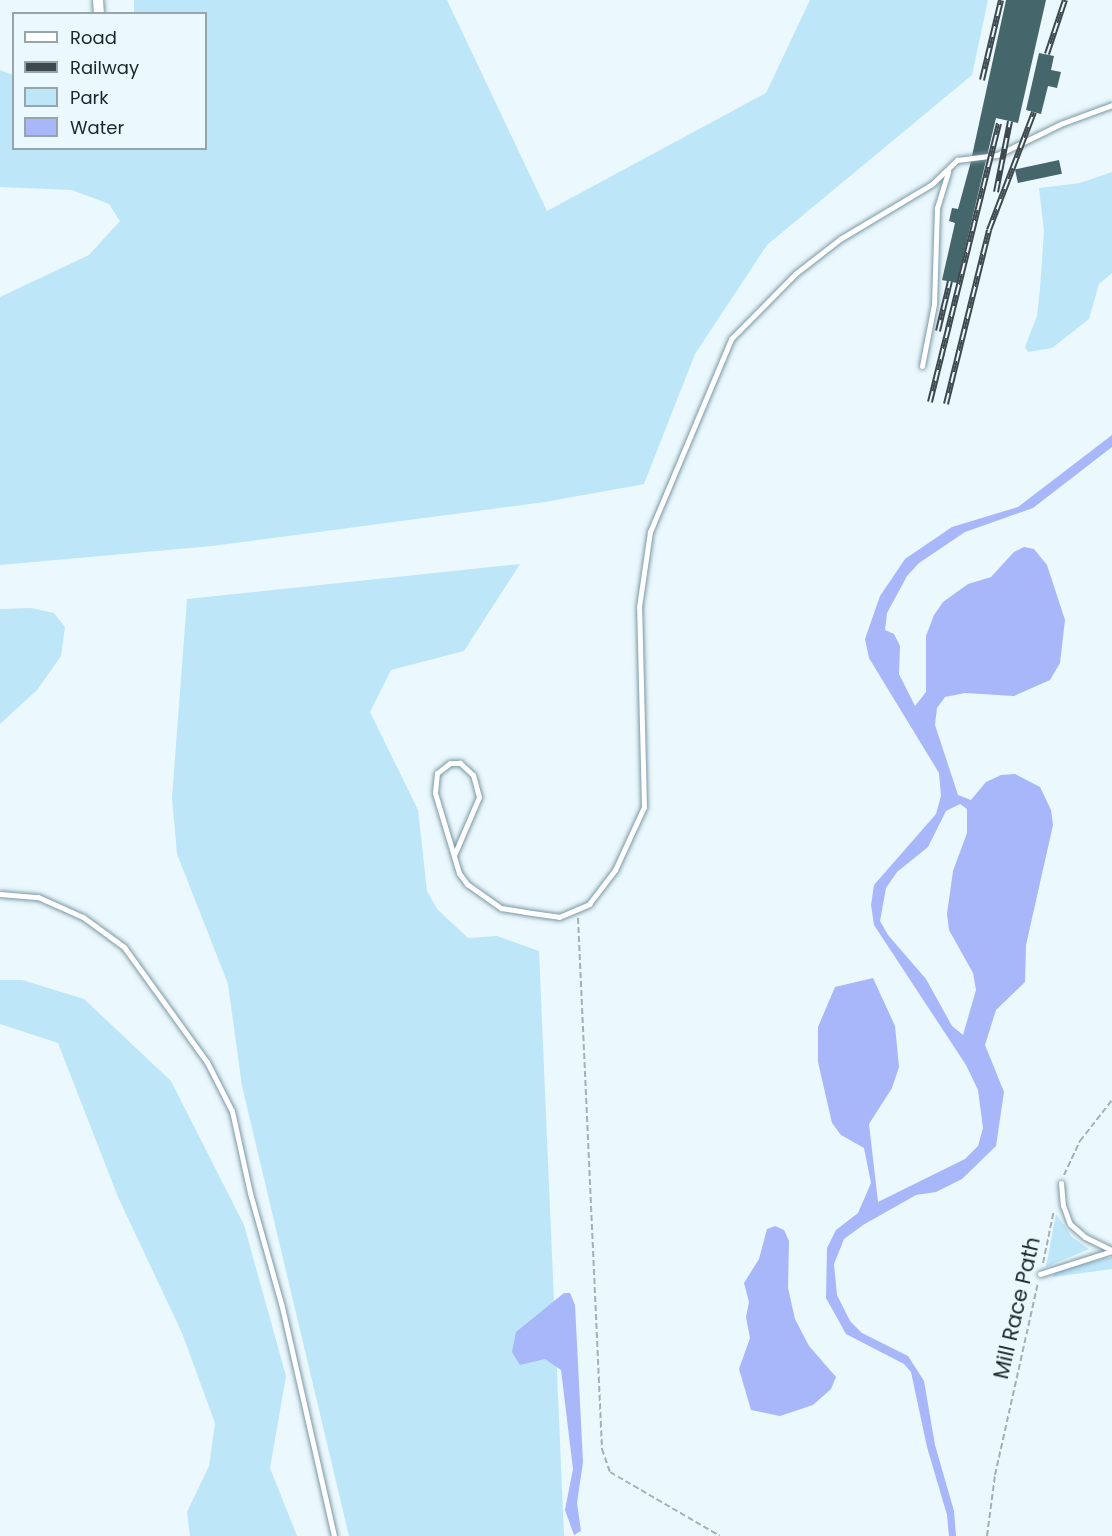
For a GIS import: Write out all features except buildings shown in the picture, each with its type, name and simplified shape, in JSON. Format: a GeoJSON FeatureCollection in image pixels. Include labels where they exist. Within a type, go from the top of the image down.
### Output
{"type":"FeatureCollection","features":[{"type":"Feature","properties":{"kind":"lane"},"geometry":{"type":"LineString","coordinates":[[455,853],[479,797],[473,775],[460,763],[450,763],[442,766],[435,782],[459,873],[467,884],[501,908],[559,917],[578,911],[615,870],[644,807],[639,607],[650,532],[718,362],[731,339],[795,274],[840,239],[932,184],[951,165],[965,157],[997,155],[1063,123],[1112,105]]}},
{"type":"Feature","properties":{"kind":"lane"},"geometry":{"type":"LineString","coordinates":[[922,366],[934,304],[937,208],[951,165]]}},
{"type":"Feature","properties":{"kind":"lane"},"geometry":{"type":"LineString","coordinates":[[0,894],[38,897],[83,917],[124,947],[207,1062],[232,1111],[250,1193],[282,1307],[334,1536]]}},
{"type":"Feature","properties":{"kind":"lane"},"geometry":{"type":"LineString","coordinates":[[1061,1183],[1070,1224],[1085,1237],[1112,1251]]}},
{"type":"Feature","properties":{"kind":"lane"},"geometry":{"type":"LineString","coordinates":[[1040,1274],[1112,1251]]}},
{"type":"Feature","properties":{"kind":"path"},"geometry":{"type":"LineString","coordinates":[[578,911],[602,1449],[610,1472],[720,1536]]}},
{"type":"Feature","properties":{"kind":"path"},"geometry":{"type":"LineString","coordinates":[[1061,1183],[1080,1141],[1112,1100]]}},
{"type":"Feature","properties":{"kind":"path","name":"Mill Race Path"},"geometry":{"type":"LineString","coordinates":[[987,1536],[995,1475],[1056,1203]]}},
{"type":"Feature","properties":{"kind":"green space"},"geometry":{"type":"Polygon","coordinates":[[[134,0],[447,0],[547,211],[766,93],[810,0],[988,0],[972,75],[767,245],[695,354],[644,484],[545,502],[212,546],[0,565],[0,297],[89,255],[120,221],[109,204],[72,190],[0,187],[0,70],[12,75],[12,150],[207,150],[207,12],[134,12],[134,0]]]}},
{"type":"Feature","properties":{"kind":"green space"},"geometry":{"type":"Polygon","coordinates":[[[1112,172],[1112,273],[1099,284],[1089,319],[1052,348],[1028,352],[1025,347],[1037,316],[1044,231],[1039,188],[1080,183],[1112,172]]]}},
{"type":"Feature","properties":{"kind":"green space"},"geometry":{"type":"Polygon","coordinates":[[[520,564],[464,651],[391,670],[370,712],[418,810],[427,891],[437,909],[468,938],[497,936],[539,951],[564,1536],[349,1536],[242,1086],[228,984],[177,854],[172,798],[187,599],[520,564]]]}},
{"type":"Feature","properties":{"kind":"green space"},"geometry":{"type":"Polygon","coordinates":[[[31,608],[54,613],[65,627],[61,656],[37,690],[0,724],[0,609],[31,608]]]}},
{"type":"Feature","properties":{"kind":"green space"},"geometry":{"type":"Polygon","coordinates":[[[0,980],[22,980],[84,999],[171,1081],[244,1225],[286,1376],[270,1468],[297,1536],[190,1536],[187,1512],[209,1466],[215,1423],[182,1333],[118,1197],[58,1043],[0,1024],[0,980]]]}},
{"type":"Feature","properties":{"kind":"green space"},"geometry":{"type":"Polygon","coordinates":[[[1056,1214],[1072,1237],[1089,1249],[1046,1267],[1056,1214]]]}},
{"type":"Feature","properties":{"kind":"green space"},"geometry":{"type":"Polygon","coordinates":[[[1112,1257],[1112,1269],[1053,1277],[1055,1271],[1112,1257]]]}},
{"type":"Feature","properties":{"kind":"water"},"geometry":{"type":"Polygon","coordinates":[[[1112,435],[1112,447],[1033,508],[965,532],[919,563],[907,576],[887,613],[885,630],[894,634],[900,646],[899,674],[915,706],[926,692],[926,636],[934,615],[943,602],[968,584],[991,577],[1014,552],[1024,547],[1034,549],[1047,565],[1065,620],[1060,663],[1050,680],[1014,696],[965,693],[945,697],[937,708],[935,725],[958,795],[971,800],[986,782],[1001,775],[1015,774],[1040,787],[1051,810],[1053,825],[1026,945],[1025,982],[996,1010],[985,1045],[1004,1092],[996,1146],[962,1179],[936,1192],[916,1195],[863,1225],[844,1239],[834,1264],[837,1295],[850,1321],[862,1333],[908,1356],[924,1381],[935,1445],[954,1511],[956,1536],[949,1536],[947,1515],[927,1447],[911,1372],[904,1364],[846,1334],[826,1298],[827,1248],[836,1230],[858,1213],[871,1183],[864,1148],[841,1135],[832,1123],[818,1062],[818,1027],[835,987],[873,978],[895,1026],[899,1067],[892,1088],[869,1124],[878,1202],[965,1159],[978,1146],[983,1128],[978,1090],[966,1065],[874,925],[871,905],[874,885],[936,814],[941,796],[939,773],[869,658],[865,639],[880,596],[905,559],[952,527],[1018,507],[1112,435]],[[960,804],[946,811],[928,847],[897,872],[886,888],[880,921],[888,935],[926,979],[952,1026],[963,1035],[976,990],[973,973],[949,930],[947,914],[953,871],[967,833],[967,809],[960,804]]]}},
{"type":"Feature","properties":{"kind":"water"},"geometry":{"type":"Polygon","coordinates":[[[775,1226],[784,1230],[789,1241],[788,1288],[795,1319],[809,1346],[836,1377],[831,1389],[813,1405],[780,1416],[751,1410],[739,1369],[750,1338],[746,1317],[749,1302],[744,1283],[759,1259],[767,1229],[775,1226]]]}},
{"type":"Feature","properties":{"kind":"water"},"geometry":{"type":"Polygon","coordinates":[[[564,1293],[570,1293],[575,1305],[583,1462],[577,1503],[581,1531],[574,1535],[565,1510],[573,1469],[561,1370],[545,1359],[520,1365],[512,1352],[516,1332],[564,1293]]]}},
{"type":"Feature","properties":{"kind":"railway"},"geometry":{"type":"LineString","coordinates":[[982,80],[1001,0]]}},
{"type":"Feature","properties":{"kind":"railway"},"geometry":{"type":"LineString","coordinates":[[1047,54],[1065,0]]}},
{"type":"Feature","properties":{"kind":"railway"},"geometry":{"type":"LineString","coordinates":[[946,404],[989,230],[1034,112]]}},
{"type":"Feature","properties":{"kind":"railway"},"geometry":{"type":"LineString","coordinates":[[996,192],[1010,121]]}},
{"type":"Feature","properties":{"kind":"railway"},"geometry":{"type":"LineString","coordinates":[[930,402],[999,123]]}},
{"type":"Feature","properties":{"kind":"railway"},"geometry":{"type":"LineString","coordinates":[[938,331],[950,281]]}}]}
